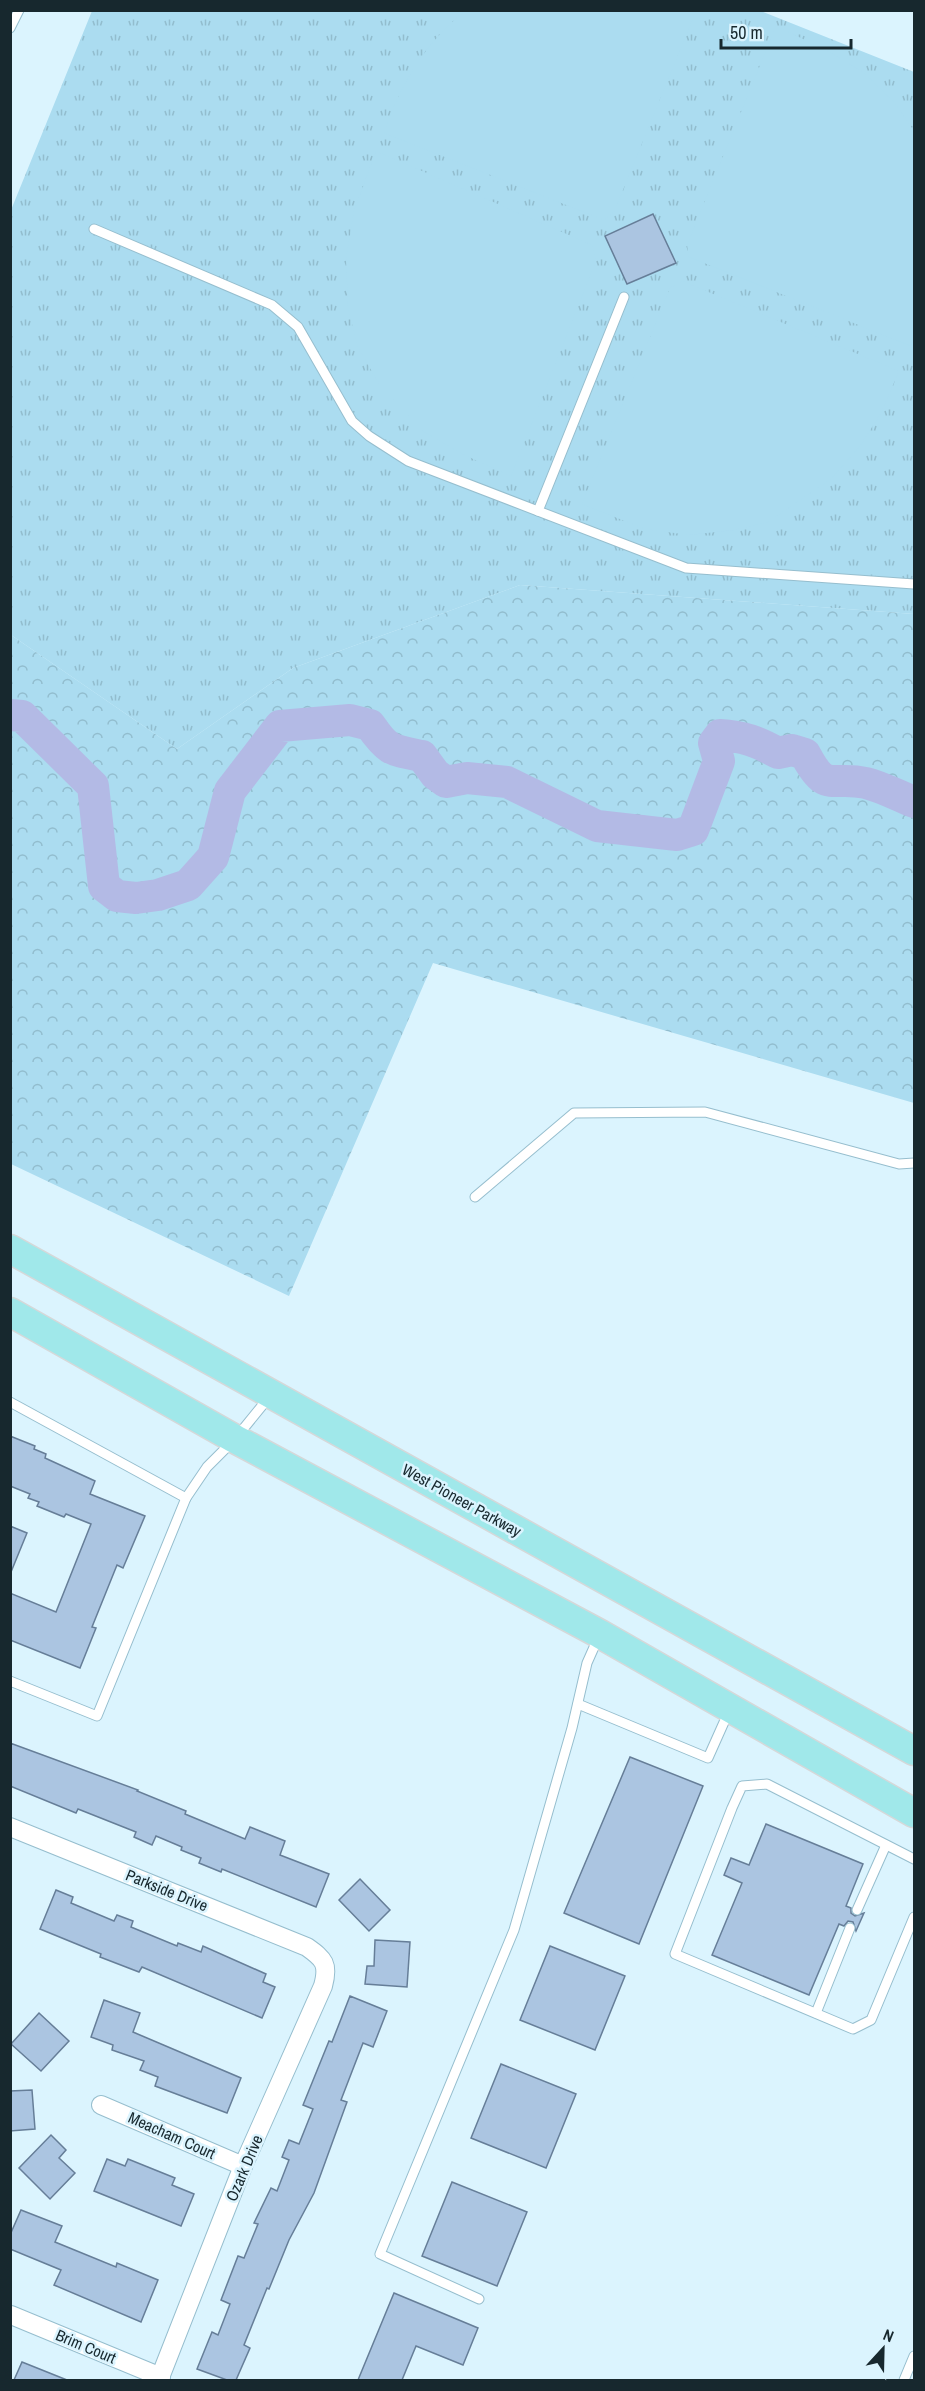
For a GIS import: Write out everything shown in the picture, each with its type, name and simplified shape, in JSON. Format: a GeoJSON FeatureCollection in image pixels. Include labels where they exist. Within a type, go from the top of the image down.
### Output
{"type":"FeatureCollection","features":[{"type":"Feature","properties":{"kind":"main road","name":"West Pioneer Parkway"},"geometry":{"type":"LineString","coordinates":[[10,1249],[915,1751]]}},
{"type":"Feature","properties":{"kind":"main road"},"geometry":{"type":"LineString","coordinates":[[10,1312],[235,1439],[600,1634],[915,1813]]}},
{"type":"Feature","properties":{"kind":"street","name":"Parkside Drive"},"geometry":{"type":"LineString","coordinates":[[10,1827],[307,1947],[321,1956]]}},
{"type":"Feature","properties":{"kind":"street","name":"Ozark Drive"},"geometry":{"type":"LineString","coordinates":[[160,2379],[243,2166],[322,1986],[326,1974],[321,1956]]}},
{"type":"Feature","properties":{"kind":"street","name":"Meacham Court"},"geometry":{"type":"LineString","coordinates":[[101,2104],[243,2166]]}},
{"type":"Feature","properties":{"kind":"street","name":"Brim Court"},"geometry":{"type":"LineString","coordinates":[[11,2315],[160,2379]]}},
{"type":"Feature","properties":{"kind":"lane"},"geometry":{"type":"LineString","coordinates":[[10,28],[19,10]]}},
{"type":"Feature","properties":{"kind":"lane"},"geometry":{"type":"LineString","coordinates":[[94,229],[272,305],[298,327],[352,421],[369,436],[408,461],[686,568],[915,584]]}},
{"type":"Feature","properties":{"kind":"lane"},"geometry":{"type":"LineString","coordinates":[[538,511],[624,297]]}},
{"type":"Feature","properties":{"kind":"lane"},"geometry":{"type":"LineString","coordinates":[[475,1197],[574,1113],[705,1112],[899,1164],[915,1163]]}},
{"type":"Feature","properties":{"kind":"lane"},"geometry":{"type":"LineString","coordinates":[[10,1681],[97,1716],[186,1498],[207,1467],[235,1439],[272,1394]]}},
{"type":"Feature","properties":{"kind":"lane"},"geometry":{"type":"LineString","coordinates":[[10,1402],[186,1498]]}},
{"type":"Feature","properties":{"kind":"lane"},"geometry":{"type":"LineString","coordinates":[[479,2299],[380,2254],[514,1930],[578,1704],[587,1663],[600,1634]]}},
{"type":"Feature","properties":{"kind":"lane"},"geometry":{"type":"LineString","coordinates":[[578,1704],[708,1758],[731,1708]]}},
{"type":"Feature","properties":{"kind":"lane"},"geometry":{"type":"LineString","coordinates":[[915,1860],[767,1784],[742,1786],[675,1953],[853,2029],[871,2020],[915,1917]]}},
{"type":"Feature","properties":{"kind":"lane"},"geometry":{"type":"LineString","coordinates":[[857,1910],[886,1845]]}},
{"type":"Feature","properties":{"kind":"lane"},"geometry":{"type":"LineString","coordinates":[[816,2013],[850,1928]]}},
{"type":"Feature","properties":{"kind":"lane"},"geometry":{"type":"LineString","coordinates":[[904,2380],[915,2356]]}},
{"type":"Feature","properties":{"kind":"green space"},"geometry":{"type":"Polygon","coordinates":[[[466,10],[696,11],[614,212],[604,220],[384,133],[406,81],[426,50],[466,10]]]}},
{"type":"Feature","properties":{"kind":"green space"},"geometry":{"type":"Polygon","coordinates":[[[92,11],[761,11],[914,72],[914,614],[520,585],[293,668],[177,749],[11,635],[11,210],[92,11]]]}},
{"type":"Feature","properties":{"kind":"green space"},"geometry":{"type":"Polygon","coordinates":[[[776,26],[826,50],[863,72],[895,103],[914,131],[914,336],[911,346],[689,257],[687,245],[776,26]]]}},
{"type":"Feature","properties":{"kind":"green space"},"geometry":{"type":"Polygon","coordinates":[[[376,151],[592,245],[596,261],[511,476],[462,454],[423,431],[380,385],[358,348],[348,308],[346,259],[354,211],[376,151]]]}},
{"type":"Feature","properties":{"kind":"green space"},"geometry":{"type":"Polygon","coordinates":[[[682,281],[899,371],[881,413],[860,446],[831,479],[768,522],[734,530],[689,535],[645,529],[582,504],[670,288],[682,281]]]}},
{"type":"Feature","properties":{"kind":"green space"},"geometry":{"type":"Polygon","coordinates":[[[520,585],[914,614],[914,1103],[433,963],[289,1296],[11,1164],[11,635],[177,749],[293,668],[520,585]]]}},
{"type":"Feature","properties":{"kind":"building"},"geometry":{"type":"Polygon","coordinates":[[[653,214],[676,263],[627,284],[605,236],[653,214]]]}},
{"type":"Feature","properties":{"kind":"building"},"geometry":{"type":"Polygon","coordinates":[[[10,1436],[35,1446],[34,1449],[46,1454],[45,1458],[95,1481],[90,1494],[145,1516],[123,1568],[117,1565],[92,1627],[96,1628],[80,1668],[10,1640],[10,1593],[56,1612],[91,1524],[66,1514],[64,1517],[37,1506],[39,1502],[28,1498],[30,1494],[10,1486],[10,1436]]]}},
{"type":"Feature","properties":{"kind":"building"},"geometry":{"type":"Polygon","coordinates":[[[10,1526],[27,1533],[11,1572],[10,1572],[10,1526]]]}},
{"type":"Feature","properties":{"kind":"building"},"geometry":{"type":"Polygon","coordinates":[[[10,1743],[138,1790],[186,1811],[185,1814],[245,1839],[250,1827],[285,1841],[280,1855],[329,1874],[316,1907],[222,1869],[221,1872],[199,1863],[201,1858],[156,1836],[152,1845],[134,1837],[136,1832],[78,1809],[76,1813],[10,1786],[10,1743]]]}},
{"type":"Feature","properties":{"kind":"building"},"geometry":{"type":"Polygon","coordinates":[[[630,1757],[703,1786],[639,1944],[564,1913],[630,1757]]]}},
{"type":"Feature","properties":{"kind":"building"},"geometry":{"type":"Polygon","coordinates":[[[766,1824],[863,1864],[846,1906],[851,1908],[851,1913],[855,1916],[864,1913],[856,1931],[853,1922],[848,1921],[844,1926],[839,1924],[809,1995],[712,1955],[742,1883],[724,1875],[731,1858],[749,1865],[766,1824]]]}},
{"type":"Feature","properties":{"kind":"building"},"geometry":{"type":"Polygon","coordinates":[[[360,1879],[390,1910],[369,1931],[339,1900],[360,1879]]]}},
{"type":"Feature","properties":{"kind":"building"},"geometry":{"type":"Polygon","coordinates":[[[56,1890],[73,1897],[71,1903],[114,1921],[117,1915],[133,1921],[131,1927],[177,1946],[178,1943],[201,1952],[203,1946],[266,1974],[263,1982],[275,1987],[262,2018],[142,1967],[139,1972],[100,1957],[101,1954],[40,1929],[56,1890]]]}},
{"type":"Feature","properties":{"kind":"building"},"geometry":{"type":"Polygon","coordinates":[[[375,1940],[410,1942],[407,1987],[365,1984],[367,1966],[374,1966],[375,1940]]]}},
{"type":"Feature","properties":{"kind":"building"},"geometry":{"type":"Polygon","coordinates":[[[550,1946],[625,1976],[595,2050],[520,2020],[550,1946]]]}},
{"type":"Feature","properties":{"kind":"building"},"geometry":{"type":"Polygon","coordinates":[[[350,1996],[387,2011],[373,2047],[363,2043],[341,2100],[347,2102],[314,2193],[289,2240],[269,2289],[267,2288],[244,2345],[250,2348],[236,2380],[227,2380],[197,2369],[212,2332],[218,2335],[230,2304],[221,2300],[238,2256],[244,2258],[258,2224],[254,2223],[271,2188],[277,2191],[289,2160],[282,2157],[289,2140],[299,2144],[313,2109],[303,2105],[350,1996]]]}},
{"type":"Feature","properties":{"kind":"building"},"geometry":{"type":"Polygon","coordinates":[[[104,2000],[140,2013],[133,2032],[241,2078],[227,2113],[155,2086],[158,2077],[140,2070],[144,2061],[112,2050],[113,2045],[91,2037],[104,2000]]]}},
{"type":"Feature","properties":{"kind":"building"},"geometry":{"type":"Polygon","coordinates":[[[39,2013],[69,2041],[41,2071],[11,2044],[39,2013]]]}},
{"type":"Feature","properties":{"kind":"building"},"geometry":{"type":"Polygon","coordinates":[[[501,2064],[576,2094],[546,2168],[471,2138],[501,2064]]]}},
{"type":"Feature","properties":{"kind":"building"},"geometry":{"type":"Polygon","coordinates":[[[32,2090],[35,2129],[10,2131],[10,2091],[32,2090]]]}},
{"type":"Feature","properties":{"kind":"building"},"geometry":{"type":"Polygon","coordinates":[[[51,2135],[66,2150],[59,2158],[75,2173],[50,2199],[19,2168],[51,2135]]]}},
{"type":"Feature","properties":{"kind":"building"},"geometry":{"type":"Polygon","coordinates":[[[107,2159],[125,2166],[128,2159],[175,2178],[172,2185],[194,2194],[181,2226],[94,2191],[107,2159]]]}},
{"type":"Feature","properties":{"kind":"building"},"geometry":{"type":"Polygon","coordinates":[[[452,2182],[527,2212],[497,2286],[422,2256],[452,2182]]]}},
{"type":"Feature","properties":{"kind":"building"},"geometry":{"type":"Polygon","coordinates":[[[21,2210],[62,2226],[55,2242],[116,2267],[117,2263],[158,2280],[141,2322],[54,2285],[61,2270],[10,2249],[10,2235],[21,2210]]]}},
{"type":"Feature","properties":{"kind":"building"},"geometry":{"type":"Polygon","coordinates":[[[394,2293],[478,2328],[463,2365],[416,2346],[402,2380],[358,2380],[394,2293]]]}},
{"type":"Feature","properties":{"kind":"building"},"geometry":{"type":"Polygon","coordinates":[[[22,2362],[67,2380],[14,2380],[22,2362]]]}},
{"type":"Feature","properties":{"kind":"waterway"},"geometry":{"type":"LineString","coordinates":[[10,715],[22,716],[93,786],[104,886],[117,896],[136,898],[158,895],[188,885],[213,857],[230,791],[280,726],[350,720],[370,725],[386,745],[422,756],[435,774],[446,782],[467,778],[507,782],[597,826],[677,835],[693,830],[719,761],[714,743],[720,735],[750,740],[778,753],[792,750],[805,754],[812,767],[824,779],[866,783],[914,802]]}}]}
